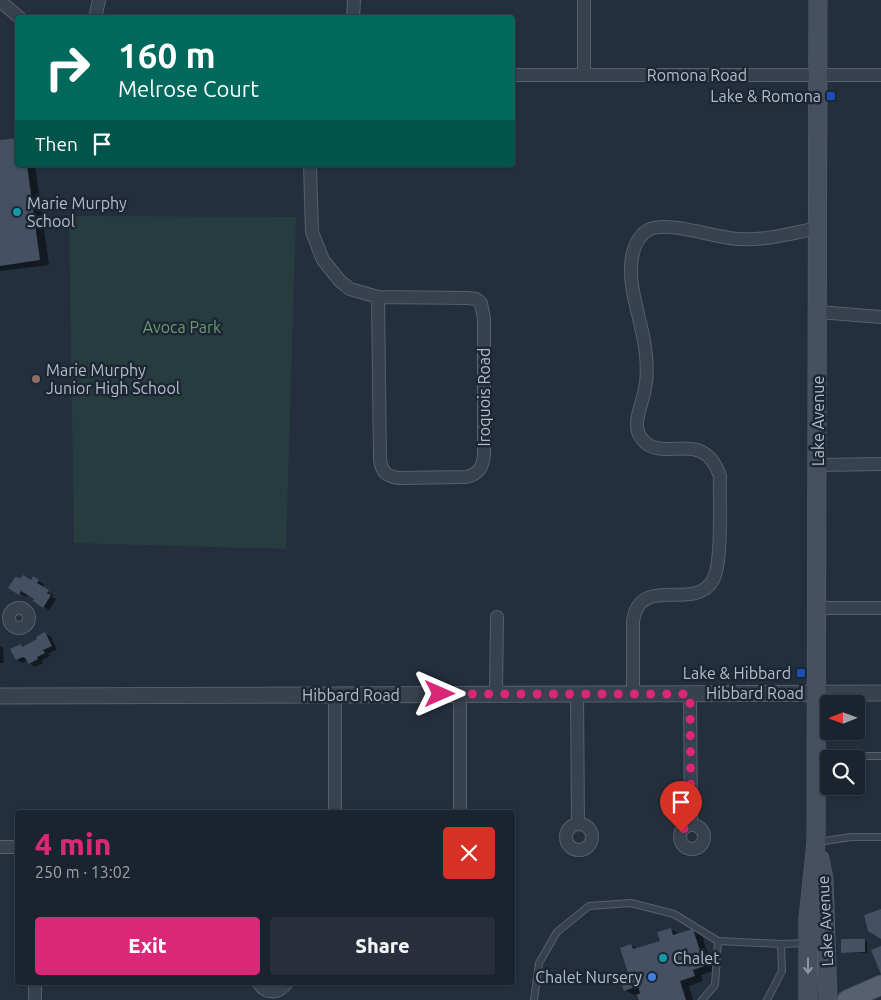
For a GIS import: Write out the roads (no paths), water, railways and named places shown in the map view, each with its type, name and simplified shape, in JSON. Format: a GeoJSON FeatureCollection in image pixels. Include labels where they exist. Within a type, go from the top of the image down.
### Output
{"type":"FeatureCollection","features":[{"type":"Feature","properties":{"kind":"main road","name":"Lake Avenue"},"geometry":{"type":"LineString","coordinates":[[808,1000],[808,919],[816,842],[818,693],[818,0]]}},
{"type":"Feature","properties":{"kind":"main road","name":"Lake Avenue"},"geometry":{"type":"LineString","coordinates":[[816,842],[824,879],[828,1000]]}},
{"type":"Feature","properties":{"kind":"main road"},"geometry":{"type":"LineString","coordinates":[[848,1000],[881,985]]}},
{"type":"Feature","properties":{"kind":"street"},"geometry":{"type":"LineString","coordinates":[[96,15],[99,0]]}},
{"type":"Feature","properties":{"kind":"street"},"geometry":{"type":"LineString","coordinates":[[353,15],[354,0]]}},
{"type":"Feature","properties":{"kind":"street"},"geometry":{"type":"LineString","coordinates":[[584,0],[584,74]]}},
{"type":"Feature","properties":{"kind":"street"},"geometry":{"type":"LineString","coordinates":[[0,1],[16,15]]}},
{"type":"Feature","properties":{"kind":"street","name":"Romona Road"},"geometry":{"type":"LineString","coordinates":[[515,75],[881,75]]}},
{"type":"Feature","properties":{"kind":"street","name":"Iroquois Road"},"geometry":{"type":"LineString","coordinates":[[310,167],[312,232],[323,260],[332,272],[350,289],[378,297],[467,298],[476,299],[481,303],[484,319],[484,454],[483,464],[479,471],[472,476],[398,478],[384,474],[380,460],[378,297]]}},
{"type":"Feature","properties":{"kind":"street"},"geometry":{"type":"LineString","coordinates":[[633,694],[633,621],[634,612],[639,604],[645,598],[655,595],[697,593],[706,588],[717,569],[720,476],[711,458],[703,452],[692,449],[657,448],[649,445],[642,439],[638,430],[637,420],[647,373],[643,332],[632,284],[632,257],[637,243],[648,230],[657,227],[680,228],[740,239],[772,237],[818,228]]}},
{"type":"Feature","properties":{"kind":"street"},"geometry":{"type":"LineString","coordinates":[[818,312],[881,317]]}},
{"type":"Feature","properties":{"kind":"street"},"geometry":{"type":"LineString","coordinates":[[818,465],[881,464]]}},
{"type":"Feature","properties":{"kind":"street"},"geometry":{"type":"LineString","coordinates":[[818,608],[881,608]]}},
{"type":"Feature","properties":{"kind":"street"},"geometry":{"type":"LineString","coordinates":[[496,694],[497,617]]}},
{"type":"Feature","properties":{"kind":"street","name":"Hibbard Road"},"geometry":{"type":"LineString","coordinates":[[0,696],[881,693]]}},
{"type":"Feature","properties":{"kind":"street"},"geometry":{"type":"LineString","coordinates":[[460,694],[460,810]]}},
{"type":"Feature","properties":{"kind":"street"},"geometry":{"type":"LineString","coordinates":[[577,694],[578,824]]}},
{"type":"Feature","properties":{"kind":"street"},"geometry":{"type":"LineString","coordinates":[[690,694],[691,825]]}},
{"type":"Feature","properties":{"kind":"street"},"geometry":{"type":"LineString","coordinates":[[335,695],[335,810]]}},
{"type":"Feature","properties":{"kind":"street"},"geometry":{"type":"LineString","coordinates":[[0,847],[15,847]]}},
{"type":"Feature","properties":{"kind":"street"},"geometry":{"type":"LineString","coordinates":[[35,985],[35,1000]]}},
{"type":"Feature","properties":{"kind":"street"},"geometry":{"type":"LineString","coordinates":[[260,985],[261,988],[271,992],[281,989],[284,985]]}},
{"type":"Feature","properties":{"kind":"lane"},"geometry":{"type":"LineString","coordinates":[[817,756],[881,756]]}},
{"type":"Feature","properties":{"kind":"lane"},"geometry":{"type":"LineString","coordinates":[[816,842],[881,837]]}},
{"type":"Feature","properties":{"kind":"lane"},"geometry":{"type":"LineString","coordinates":[[534,1000],[539,962],[557,932],[589,906],[631,903],[674,914],[718,941],[781,944],[808,943]]}},
{"type":"Feature","properties":{"kind":"lane"},"geometry":{"type":"LineString","coordinates":[[702,1000],[715,985],[718,941]]}},
{"type":"Feature","properties":{"kind":"lane"},"geometry":{"type":"LineString","coordinates":[[767,1000],[782,971],[781,944]]}},
{"type":"Feature","properties":{"kind":"place","name":"Lake & Romona"},"geometry":{"type":"Point","coordinates":[831,96]}},
{"type":"Feature","properties":{"kind":"place","name":"Marie Murphy School"},"geometry":{"type":"Point","coordinates":[17,212]}},
{"type":"Feature","properties":{"kind":"place","name":"Marie Murphy Junior High School"},"geometry":{"type":"Point","coordinates":[36,379]}},
{"type":"Feature","properties":{"kind":"place","name":"Lake & Hibbard"},"geometry":{"type":"Point","coordinates":[801,673]}},
{"type":"Feature","properties":{"kind":"place","name":"Chalet"},"geometry":{"type":"Point","coordinates":[663,958]}},
{"type":"Feature","properties":{"kind":"place","name":"Chalet Nursery"},"geometry":{"type":"Point","coordinates":[652,977]}},
{"type":"Feature","properties":{"kind":"park label","name":"Avoca Park"},"geometry":{"type":"Point","coordinates":[182,327]}}]}
